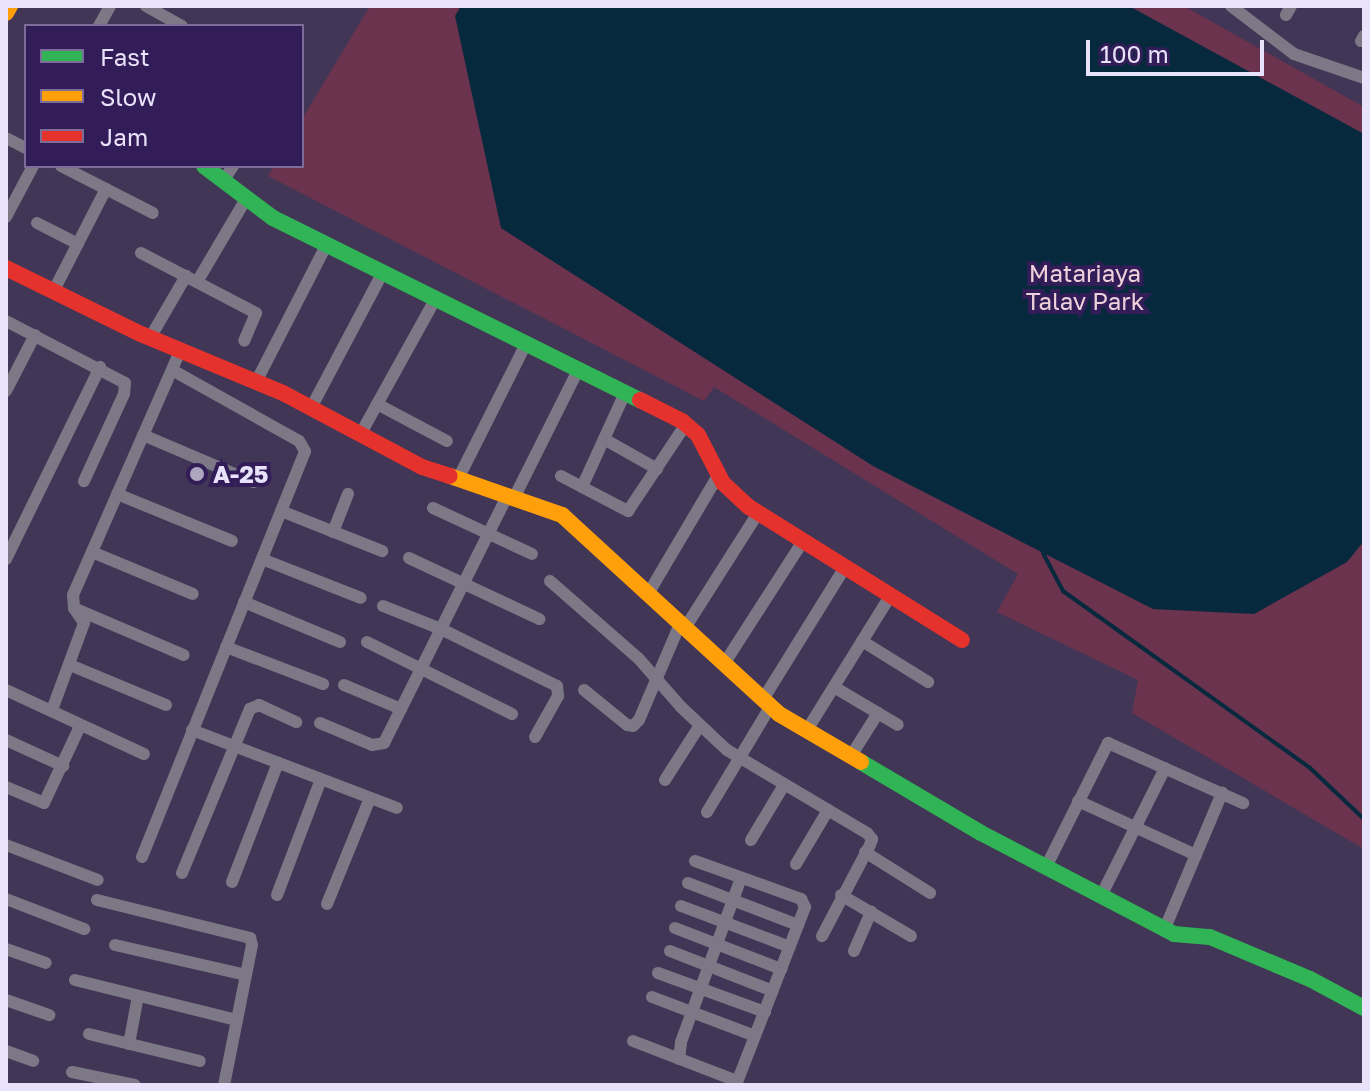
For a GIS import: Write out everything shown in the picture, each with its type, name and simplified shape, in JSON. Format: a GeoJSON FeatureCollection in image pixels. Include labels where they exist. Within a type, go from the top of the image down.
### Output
{"type":"FeatureCollection","features":[{"type":"Feature","properties":{"kind":"street"},"geometry":{"type":"LineString","coordinates":[[6,13],[10,6]]}},
{"type":"Feature","properties":{"kind":"street"},"geometry":{"type":"LineString","coordinates":[[100,24],[110,6]]}},
{"type":"Feature","properties":{"kind":"street"},"geometry":{"type":"LineString","coordinates":[[146,6],[178,24]]}},
{"type":"Feature","properties":{"kind":"street"},"geometry":{"type":"LineString","coordinates":[[1231,6],[1294,54],[1364,78]]}},
{"type":"Feature","properties":{"kind":"street"},"geometry":{"type":"LineString","coordinates":[[6,138],[24,147]]}},
{"type":"Feature","properties":{"kind":"street"},"geometry":{"type":"LineString","coordinates":[[6,217],[32,168]]}},
{"type":"Feature","properties":{"kind":"street"},"geometry":{"type":"LineString","coordinates":[[65,168],[153,213]]}},
{"type":"Feature","properties":{"kind":"street"},"geometry":{"type":"LineString","coordinates":[[229,172],[247,197],[273,218],[686,424],[698,435],[719,474],[742,502],[962,640]]}},
{"type":"Feature","properties":{"kind":"street"},"geometry":{"type":"LineString","coordinates":[[53,292],[106,189]]}},
{"type":"Feature","properties":{"kind":"street"},"geometry":{"type":"LineString","coordinates":[[150,338],[247,197]]}},
{"type":"Feature","properties":{"kind":"street"},"geometry":{"type":"LineString","coordinates":[[37,223],[78,244]]}},
{"type":"Feature","properties":{"kind":"street"},"geometry":{"type":"LineString","coordinates":[[256,382],[327,244]]}},
{"type":"Feature","properties":{"kind":"street"},"geometry":{"type":"LineString","coordinates":[[141,253],[256,313],[244,341]]}},
{"type":"Feature","properties":{"kind":"street"},"geometry":{"type":"LineString","coordinates":[[6,268],[150,338],[311,408],[422,467],[562,515],[766,704],[807,730],[1046,867],[1165,928],[1184,937],[1210,937],[1310,979],[1364,1008]]}},
{"type":"Feature","properties":{"kind":"street"},"geometry":{"type":"LineString","coordinates":[[311,408],[383,272]]}},
{"type":"Feature","properties":{"kind":"street"},"geometry":{"type":"LineString","coordinates":[[360,435],[436,298]]}},
{"type":"Feature","properties":{"kind":"street"},"geometry":{"type":"LineString","coordinates":[[6,321],[120,378],[126,388],[84,481]]}},
{"type":"Feature","properties":{"kind":"street"},"geometry":{"type":"LineString","coordinates":[[6,391],[35,335]]}},
{"type":"Feature","properties":{"kind":"street"},"geometry":{"type":"LineString","coordinates":[[458,479],[526,344]]}},
{"type":"Feature","properties":{"kind":"street"},"geometry":{"type":"LineString","coordinates":[[52,710],[84,623],[74,608],[73,595],[180,351]]}},
{"type":"Feature","properties":{"kind":"street"},"geometry":{"type":"LineString","coordinates":[[6,559],[100,367]]}},
{"type":"Feature","properties":{"kind":"street"},"geometry":{"type":"LineString","coordinates":[[142,857],[304,455],[302,443],[172,370]]}},
{"type":"Feature","properties":{"kind":"street"},"geometry":{"type":"LineString","coordinates":[[320,723],[378,745],[388,737],[488,534],[578,370]]}},
{"type":"Feature","properties":{"kind":"street"},"geometry":{"type":"LineString","coordinates":[[582,487],[625,393]]}},
{"type":"Feature","properties":{"kind":"street"},"geometry":{"type":"LineString","coordinates":[[377,404],[447,441]]}},
{"type":"Feature","properties":{"kind":"street"},"geometry":{"type":"LineString","coordinates":[[561,476],[628,511],[686,424]]}},
{"type":"Feature","properties":{"kind":"street"},"geometry":{"type":"LineString","coordinates":[[143,435],[253,482]]}},
{"type":"Feature","properties":{"kind":"street"},"geometry":{"type":"LineString","coordinates":[[604,439],[657,469]]}},
{"type":"Feature","properties":{"kind":"street"},"geometry":{"type":"LineString","coordinates":[[648,594],[719,474]]}},
{"type":"Feature","properties":{"kind":"street"},"geometry":{"type":"LineString","coordinates":[[117,494],[232,541]]}},
{"type":"Feature","properties":{"kind":"street"},"geometry":{"type":"LineString","coordinates":[[333,532],[348,494]]}},
{"type":"Feature","properties":{"kind":"street"},"geometry":{"type":"LineString","coordinates":[[433,508],[532,554]]}},
{"type":"Feature","properties":{"kind":"street"},"geometry":{"type":"LineString","coordinates":[[281,511],[382,551]]}},
{"type":"Feature","properties":{"kind":"street"},"geometry":{"type":"LineString","coordinates":[[584,690],[627,725],[633,726],[683,626],[758,513]]}},
{"type":"Feature","properties":{"kind":"street"},"geometry":{"type":"LineString","coordinates":[[724,664],[803,541]]}},
{"type":"Feature","properties":{"kind":"street"},"geometry":{"type":"LineString","coordinates":[[92,552],[193,594]]}},
{"type":"Feature","properties":{"kind":"street"},"geometry":{"type":"LineString","coordinates":[[409,558],[539,619]]}},
{"type":"Feature","properties":{"kind":"street"},"geometry":{"type":"LineString","coordinates":[[262,559],[361,598]]}},
{"type":"Feature","properties":{"kind":"street"},"geometry":{"type":"LineString","coordinates":[[707,812],[845,567]]}},
{"type":"Feature","properties":{"kind":"street"},"geometry":{"type":"LineString","coordinates":[[550,581],[623,644],[700,725],[739,759],[867,833],[872,839],[822,936]]}},
{"type":"Feature","properties":{"kind":"street"},"geometry":{"type":"LineString","coordinates":[[807,730],[890,596]]}},
{"type":"Feature","properties":{"kind":"street"},"geometry":{"type":"LineString","coordinates":[[244,602],[340,642]]}},
{"type":"Feature","properties":{"kind":"street"},"geometry":{"type":"LineString","coordinates":[[383,606],[441,629],[557,686],[558,696],[535,737]]}},
{"type":"Feature","properties":{"kind":"street"},"geometry":{"type":"LineString","coordinates":[[74,608],[184,655]]}},
{"type":"Feature","properties":{"kind":"street"},"geometry":{"type":"LineString","coordinates":[[862,641],[928,682]]}},
{"type":"Feature","properties":{"kind":"street"},"geometry":{"type":"LineString","coordinates":[[367,642],[512,714]]}},
{"type":"Feature","properties":{"kind":"street"},"geometry":{"type":"LineString","coordinates":[[226,647],[323,684]]}},
{"type":"Feature","properties":{"kind":"street"},"geometry":{"type":"LineString","coordinates":[[70,665],[166,705]]}},
{"type":"Feature","properties":{"kind":"street"},"geometry":{"type":"LineString","coordinates":[[344,685],[401,709]]}},
{"type":"Feature","properties":{"kind":"street"},"geometry":{"type":"LineString","coordinates":[[834,687],[898,725]]}},
{"type":"Feature","properties":{"kind":"street"},"geometry":{"type":"LineString","coordinates":[[6,690],[144,754]]}},
{"type":"Feature","properties":{"kind":"street"},"geometry":{"type":"LineString","coordinates":[[182,873],[253,704],[296,722]]}},
{"type":"Feature","properties":{"kind":"street"},"geometry":{"type":"LineString","coordinates":[[851,756],[878,713]]}},
{"type":"Feature","properties":{"kind":"street"},"geometry":{"type":"LineString","coordinates":[[665,780],[700,725]]}},
{"type":"Feature","properties":{"kind":"street"},"geometry":{"type":"LineString","coordinates":[[6,787],[44,803],[80,726]]}},
{"type":"Feature","properties":{"kind":"street"},"geometry":{"type":"LineString","coordinates":[[192,730],[397,808]]}},
{"type":"Feature","properties":{"kind":"street"},"geometry":{"type":"LineString","coordinates":[[6,740],[63,766]]}},
{"type":"Feature","properties":{"kind":"street"},"geometry":{"type":"LineString","coordinates":[[1046,867],[1108,743],[1243,803]]}},
{"type":"Feature","properties":{"kind":"street"},"geometry":{"type":"LineString","coordinates":[[232,882],[278,763]]}},
{"type":"Feature","properties":{"kind":"street"},"geometry":{"type":"LineString","coordinates":[[1101,896],[1165,768]]}},
{"type":"Feature","properties":{"kind":"street"},"geometry":{"type":"LineString","coordinates":[[277,895],[321,779]]}},
{"type":"Feature","properties":{"kind":"street"},"geometry":{"type":"LineString","coordinates":[[751,840],[784,785]]}},
{"type":"Feature","properties":{"kind":"street"},"geometry":{"type":"LineString","coordinates":[[1165,928],[1222,793]]}},
{"type":"Feature","properties":{"kind":"street"},"geometry":{"type":"LineString","coordinates":[[327,904],[370,798]]}},
{"type":"Feature","properties":{"kind":"street"},"geometry":{"type":"LineString","coordinates":[[1078,801],[1196,855]]}},
{"type":"Feature","properties":{"kind":"street"},"geometry":{"type":"LineString","coordinates":[[796,864],[828,810]]}},
{"type":"Feature","properties":{"kind":"street"},"geometry":{"type":"LineString","coordinates":[[6,845],[98,880]]}},
{"type":"Feature","properties":{"kind":"street"},"geometry":{"type":"LineString","coordinates":[[865,852],[930,893]]}},
{"type":"Feature","properties":{"kind":"street"},"geometry":{"type":"LineString","coordinates":[[633,1041],[737,1083],[805,907],[801,899],[695,861]]}},
{"type":"Feature","properties":{"kind":"street"},"geometry":{"type":"LineString","coordinates":[[679,1059],[681,1042],[741,878]]}},
{"type":"Feature","properties":{"kind":"street"},"geometry":{"type":"LineString","coordinates":[[688,883],[798,925]]}},
{"type":"Feature","properties":{"kind":"street"},"geometry":{"type":"LineString","coordinates":[[841,895],[911,936]]}},
{"type":"Feature","properties":{"kind":"street"},"geometry":{"type":"LineString","coordinates":[[6,899],[84,929]]}},
{"type":"Feature","properties":{"kind":"street"},"geometry":{"type":"LineString","coordinates":[[97,900],[245,935],[252,945],[224,1085]]}},
{"type":"Feature","properties":{"kind":"street"},"geometry":{"type":"LineString","coordinates":[[681,906],[790,947]]}},
{"type":"Feature","properties":{"kind":"street"},"geometry":{"type":"LineString","coordinates":[[854,951],[871,912]]}},
{"type":"Feature","properties":{"kind":"street"},"geometry":{"type":"LineString","coordinates":[[675,928],[781,969]]}},
{"type":"Feature","properties":{"kind":"street"},"geometry":{"type":"LineString","coordinates":[[115,945],[246,975]]}},
{"type":"Feature","properties":{"kind":"street"},"geometry":{"type":"LineString","coordinates":[[6,949],[46,963]]}},
{"type":"Feature","properties":{"kind":"street"},"geometry":{"type":"LineString","coordinates":[[670,951],[773,991]]}},
{"type":"Feature","properties":{"kind":"street"},"geometry":{"type":"LineString","coordinates":[[658,973],[765,1012]]}},
{"type":"Feature","properties":{"kind":"street"},"geometry":{"type":"LineString","coordinates":[[75,980],[237,1020]]}},
{"type":"Feature","properties":{"kind":"street"},"geometry":{"type":"LineString","coordinates":[[129,1044],[138,996]]}},
{"type":"Feature","properties":{"kind":"street"},"geometry":{"type":"LineString","coordinates":[[652,997],[755,1036]]}},
{"type":"Feature","properties":{"kind":"street"},"geometry":{"type":"LineString","coordinates":[[6,1000],[49,1015]]}},
{"type":"Feature","properties":{"kind":"street"},"geometry":{"type":"LineString","coordinates":[[89,1034],[200,1061]]}},
{"type":"Feature","properties":{"kind":"street"},"geometry":{"type":"LineString","coordinates":[[6,1051],[33,1061]]}},
{"type":"Feature","properties":{"kind":"street"},"geometry":{"type":"LineString","coordinates":[[72,1072],[135,1085]]}},
{"type":"Feature","properties":{"kind":"green space","name":"Matariaya Talav Park"},"geometry":{"type":"Polygon","coordinates":[[[370,6],[1184,6],[1364,107],[1364,849],[1132,713],[1138,680],[997,612],[1018,574],[714,387],[704,401],[268,176],[273,168],[304,168],[304,116],[370,6]]]}},
{"type":"Feature","properties":{"kind":"water","name":"Matariaya Talav Park"},"geometry":{"type":"Polygon","coordinates":[[[461,6],[1129,6],[1364,134],[1364,541],[1347,562],[1254,614],[1153,609],[873,466],[501,228],[455,16],[461,6]]]}},
{"type":"Feature","properties":{"kind":"waterway"},"geometry":{"type":"LineString","coordinates":[[1043,553],[1063,591],[1309,767],[1364,819]]}},
{"type":"Feature","properties":{"kind":"traffic: fast"},"geometry":{"type":"LineString","coordinates":[[207,168],[273,218],[640,400]]}},
{"type":"Feature","properties":{"kind":"traffic: fast"},"geometry":{"type":"LineString","coordinates":[[861,762],[981,833],[1174,934],[1210,937],[1310,979],[1364,1008]]}},
{"type":"Feature","properties":{"kind":"traffic: slow"},"geometry":{"type":"LineString","coordinates":[[6,13],[10,6]]}},
{"type":"Feature","properties":{"kind":"traffic: slow"},"geometry":{"type":"LineString","coordinates":[[450,476],[562,515],[779,714],[861,762]]}},
{"type":"Feature","properties":{"kind":"traffic: jam"},"geometry":{"type":"LineString","coordinates":[[6,268],[141,334],[283,393],[422,467],[450,476]]}},
{"type":"Feature","properties":{"kind":"traffic: jam"},"geometry":{"type":"LineString","coordinates":[[640,400],[682,421],[698,435],[723,483],[749,507],[962,640]]}},
{"type":"Feature","properties":{"kind":"place","name":"A-25"},"geometry":{"type":"Point","coordinates":[197,474]}}]}
